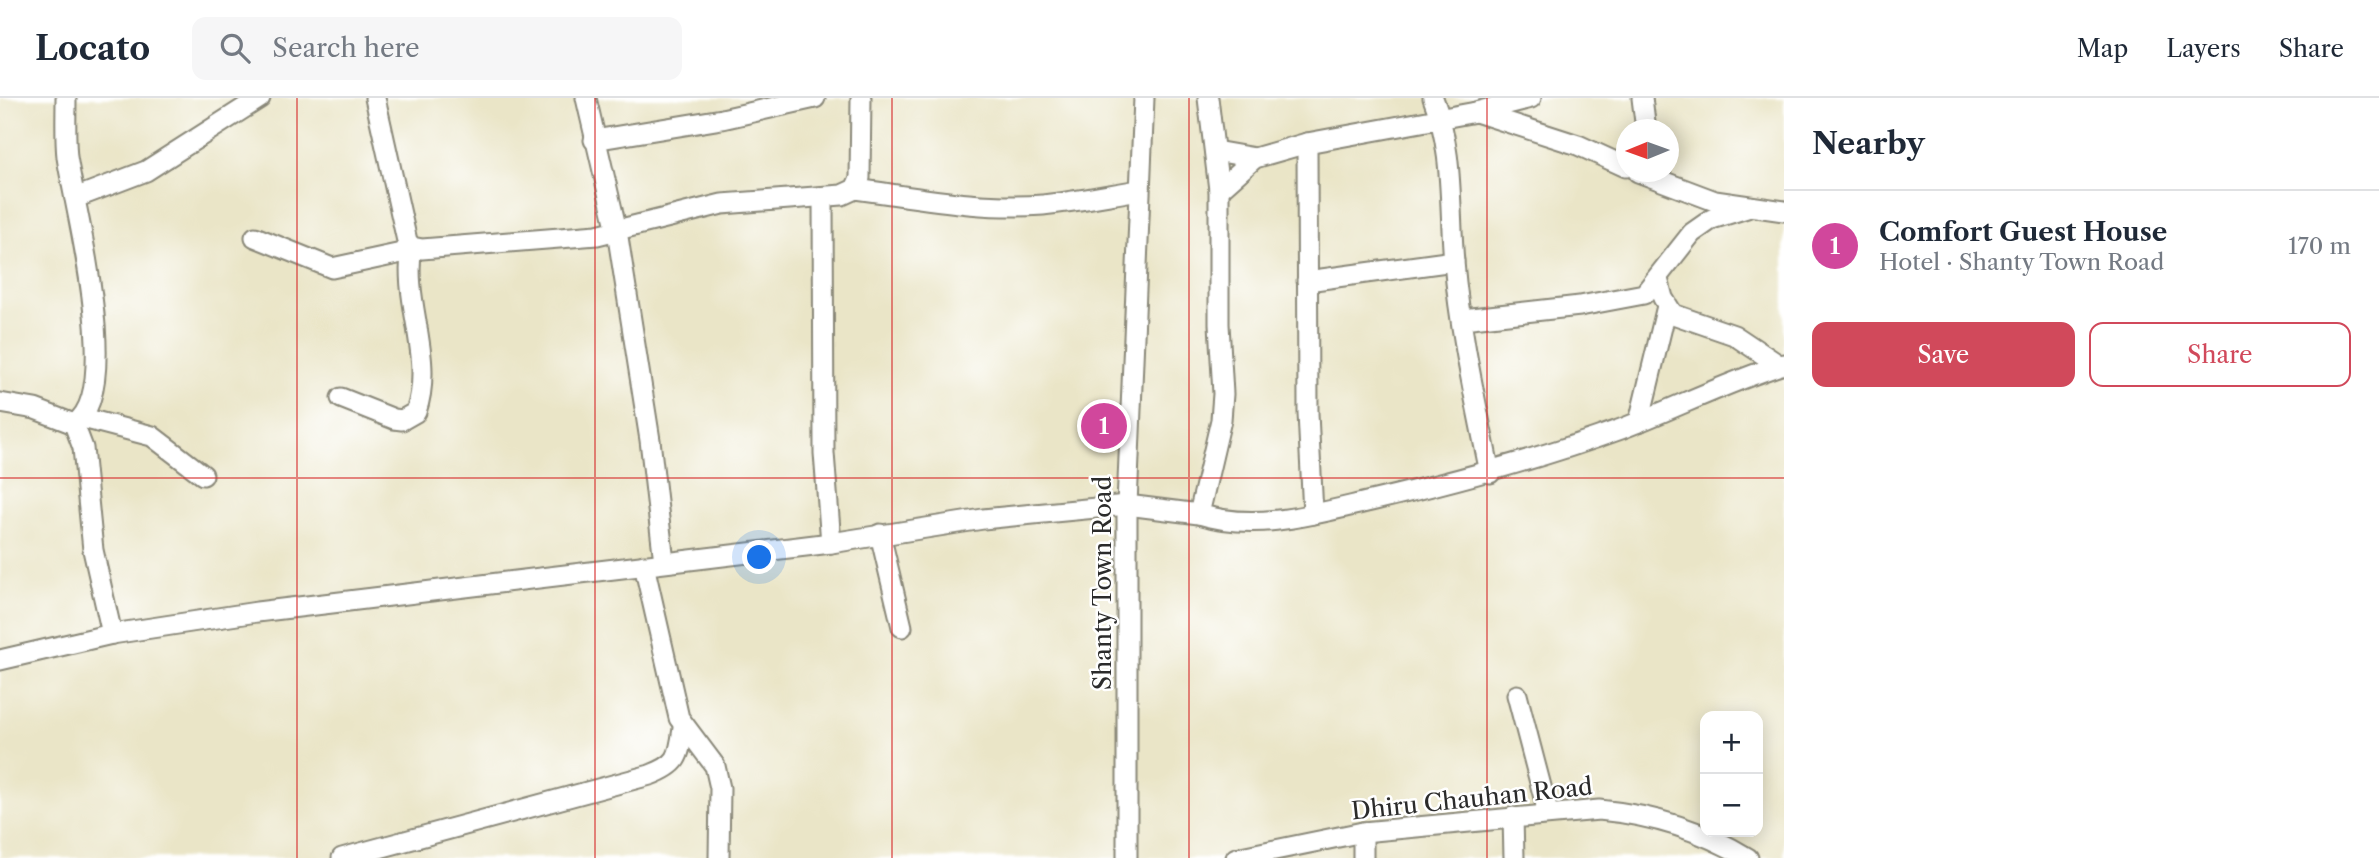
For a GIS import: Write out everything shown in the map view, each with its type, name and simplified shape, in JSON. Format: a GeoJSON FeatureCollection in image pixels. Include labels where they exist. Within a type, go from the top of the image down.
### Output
{"type":"FeatureCollection","features":[{"type":"Feature","properties":{"kind":"street"},"geometry":{"type":"LineString","coordinates":[[66,98],[67,156],[93,302],[96,353],[91,401],[79,421],[93,551],[112,634]]}},
{"type":"Feature","properties":{"kind":"street"},"geometry":{"type":"LineString","coordinates":[[75,198],[146,171],[260,98]]}},
{"type":"Feature","properties":{"kind":"street"},"geometry":{"type":"LineString","coordinates":[[341,398],[402,420],[416,412],[422,385],[422,362],[410,275],[411,249],[375,98]]}},
{"type":"Feature","properties":{"kind":"street"},"geometry":{"type":"LineString","coordinates":[[586,98],[618,231],[664,562]]}},
{"type":"Feature","properties":{"kind":"street"},"geometry":{"type":"LineString","coordinates":[[594,140],[722,119],[815,98]]}},
{"type":"Feature","properties":{"kind":"street"},"geometry":{"type":"LineString","coordinates":[[855,189],[861,166],[861,98]]}},
{"type":"Feature","properties":{"kind":"street","name":"Shanty Town Road"},"geometry":{"type":"LineString","coordinates":[[1126,858],[1127,505],[1143,98]]}},
{"type":"Feature","properties":{"kind":"street"},"geometry":{"type":"LineString","coordinates":[[1199,514],[1221,420],[1223,394],[1219,190],[1208,98]]}},
{"type":"Feature","properties":{"kind":"street"},"geometry":{"type":"LineString","coordinates":[[1433,98],[1440,117],[1452,191],[1454,261],[1490,473]]}},
{"type":"Feature","properties":{"kind":"street"},"geometry":{"type":"LineString","coordinates":[[1219,190],[1255,158],[1307,143],[1440,117],[1476,113],[1531,98]]}},
{"type":"Feature","properties":{"kind":"street"},"geometry":{"type":"LineString","coordinates":[[1642,98],[1645,119]]}},
{"type":"Feature","properties":{"kind":"street"},"geometry":{"type":"LineString","coordinates":[[1476,113],[1578,145],[1616,162]]}},
{"type":"Feature","properties":{"kind":"street"},"geometry":{"type":"LineString","coordinates":[[1307,143],[1312,514]]}},
{"type":"Feature","properties":{"kind":"street"},"geometry":{"type":"LineString","coordinates":[[1215,151],[1255,158]]}},
{"type":"Feature","properties":{"kind":"street"},"geometry":{"type":"LineString","coordinates":[[1666,182],[1690,193],[1746,208],[1784,211]]}},
{"type":"Feature","properties":{"kind":"street"},"geometry":{"type":"LineString","coordinates":[[255,237],[332,268],[411,249],[558,239],[618,231],[735,202],[823,198],[855,189],[973,205],[1008,206],[1043,205],[1139,190]]}},
{"type":"Feature","properties":{"kind":"street"},"geometry":{"type":"LineString","coordinates":[[823,198],[824,453],[831,543]]}},
{"type":"Feature","properties":{"kind":"street"},"geometry":{"type":"LineString","coordinates":[[1462,319],[1632,298],[1644,294],[1692,233],[1712,219],[1746,208]]}},
{"type":"Feature","properties":{"kind":"street"},"geometry":{"type":"LineString","coordinates":[[1307,281],[1454,261]]}},
{"type":"Feature","properties":{"kind":"street"},"geometry":{"type":"LineString","coordinates":[[1658,279],[1667,306],[1677,317],[1734,335],[1781,364]]}},
{"type":"Feature","properties":{"kind":"street"},"geometry":{"type":"LineString","coordinates":[[1639,422],[1667,306]]}},
{"type":"Feature","properties":{"kind":"street"},"geometry":{"type":"LineString","coordinates":[[0,660],[112,634],[257,612],[831,543],[982,519],[1127,505],[1245,522],[1312,514],[1490,473],[1639,422],[1718,386],[1781,364]]}},
{"type":"Feature","properties":{"kind":"street"},"geometry":{"type":"LineString","coordinates":[[0,403],[152,436],[203,475]]}},
{"type":"Feature","properties":{"kind":"street"},"geometry":{"type":"LineString","coordinates":[[880,534],[902,627]]}},
{"type":"Feature","properties":{"kind":"street"},"geometry":{"type":"LineString","coordinates":[[342,858],[372,854],[650,775],[672,765],[677,759],[683,728],[644,565]]}},
{"type":"Feature","properties":{"kind":"street"},"geometry":{"type":"LineString","coordinates":[[1517,695],[1548,813]]}},
{"type":"Feature","properties":{"kind":"street"},"geometry":{"type":"LineString","coordinates":[[683,728],[695,738],[715,766],[720,788],[719,858]]}},
{"type":"Feature","properties":{"kind":"street","name":"Dhiru Chauhan Road"},"geometry":{"type":"LineString","coordinates":[[1236,858],[1363,832],[1600,810],[1639,814],[1713,837],[1748,858]]}},
{"type":"Feature","properties":{"kind":"street"},"geometry":{"type":"LineString","coordinates":[[1513,817],[1514,858]]}},
{"type":"Feature","properties":{"kind":"street"},"geometry":{"type":"LineString","coordinates":[[1363,832],[1363,858]]}},
{"type":"Feature","properties":{"kind":"place","name":"Comfort Guest House"},"geometry":{"type":"Point","coordinates":[1104,426]}}]}
